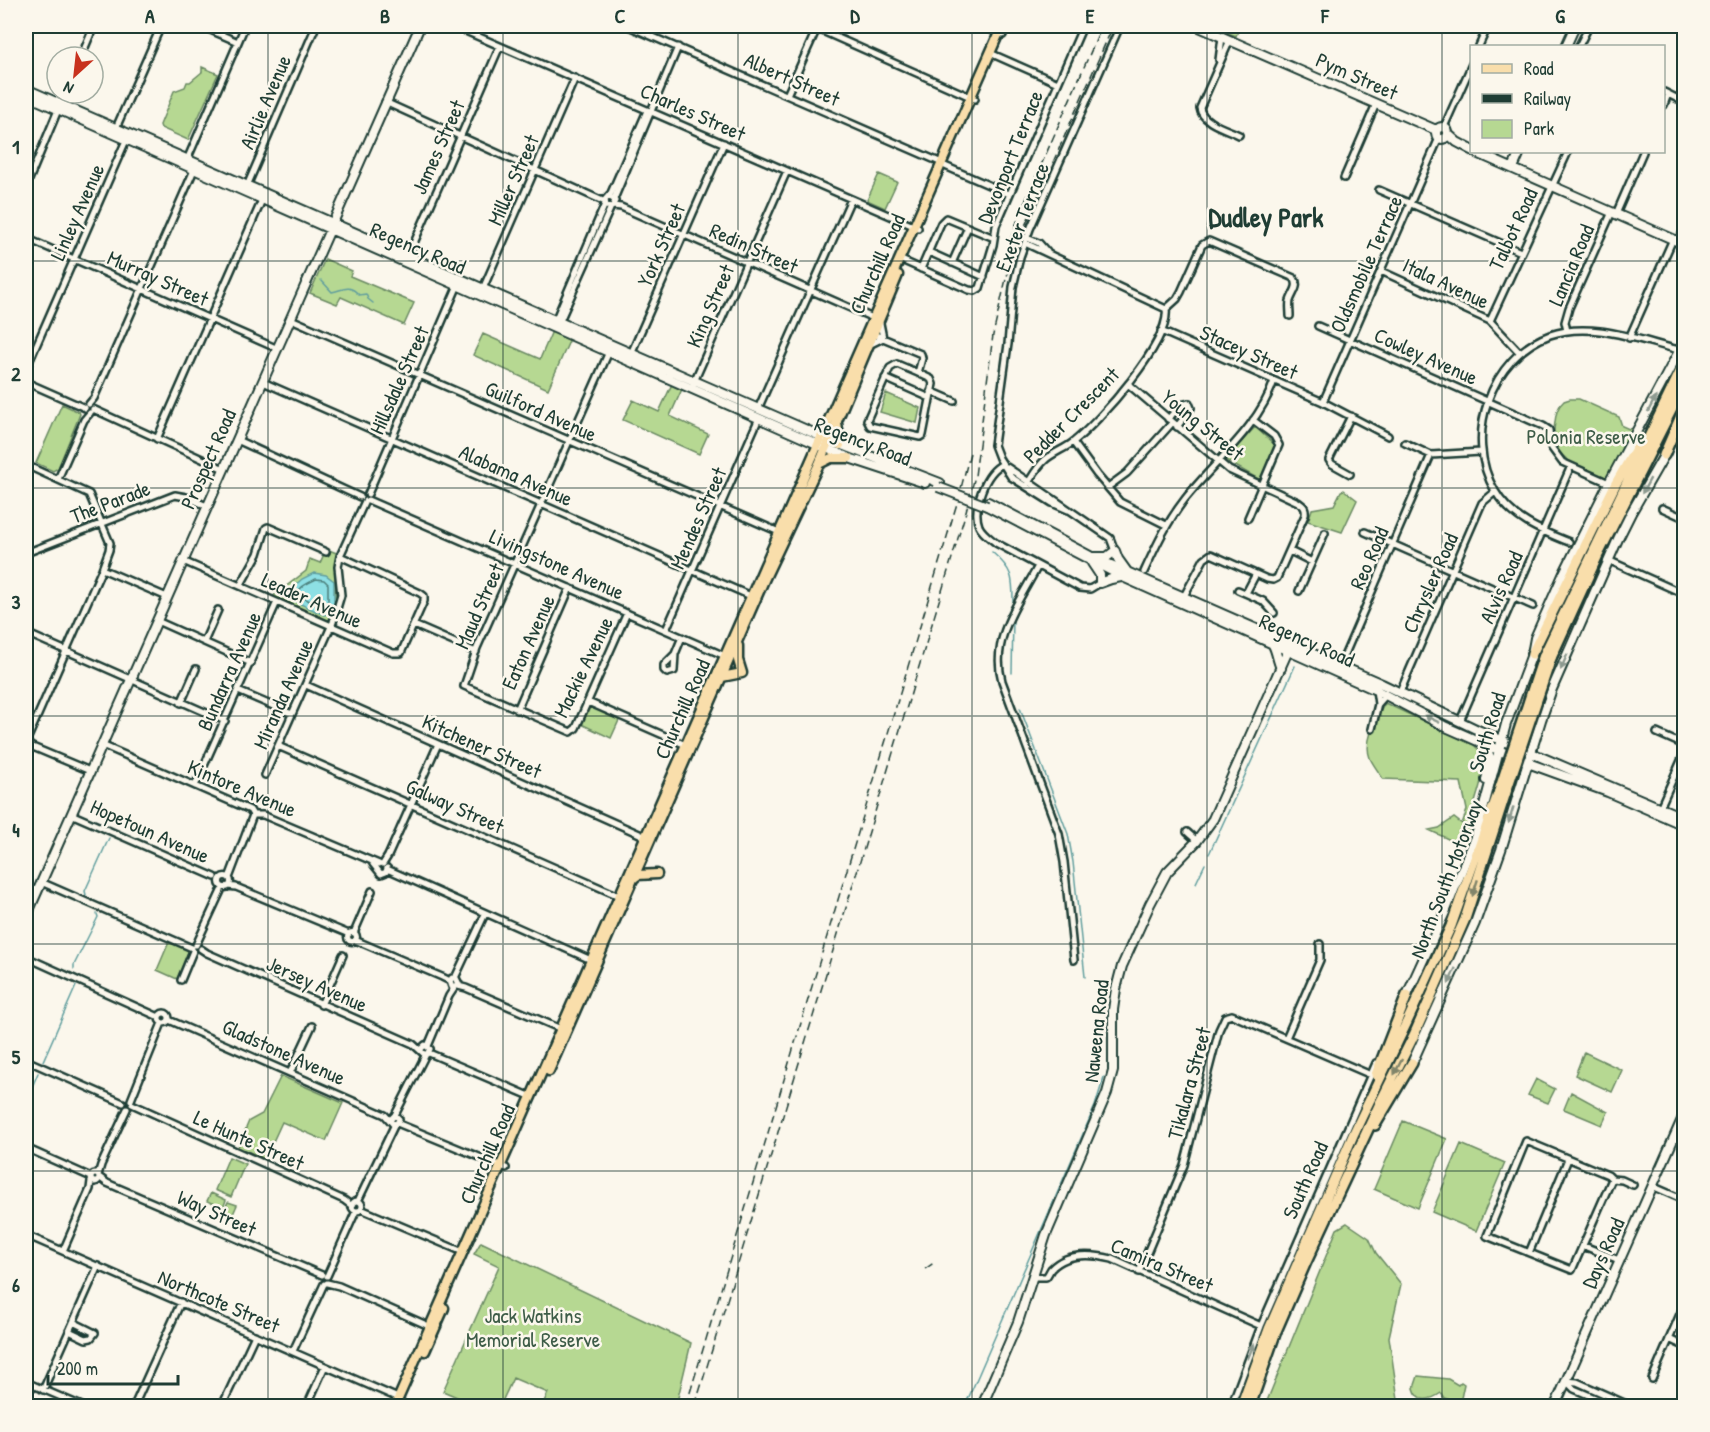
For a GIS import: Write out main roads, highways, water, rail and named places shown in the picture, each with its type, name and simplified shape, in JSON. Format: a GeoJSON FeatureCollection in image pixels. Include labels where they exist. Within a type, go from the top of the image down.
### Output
{"type":"FeatureCollection","features":[{"type":"Feature","properties":{"kind":"highway","name":"North South Motorway"},"geometry":{"type":"LineString","coordinates":[[1241,1407],[1269,1329],[1354,1133],[1451,926],[1502,791],[1547,656],[1684,364]]}},
{"type":"Feature","properties":{"kind":"highway","name":"North South Motorway"},"geometry":{"type":"LineString","coordinates":[[1547,656],[1684,385]]}},
{"type":"Feature","properties":{"kind":"highway"},"geometry":{"type":"LineString","coordinates":[[1664,454],[1684,409]]}},
{"type":"Feature","properties":{"kind":"highway"},"geometry":{"type":"LineString","coordinates":[[1532,654],[1615,485],[1638,445],[1647,441]]}},
{"type":"Feature","properties":{"kind":"highway","name":"North South Motorway"},"geometry":{"type":"LineString","coordinates":[[1250,1407],[1276,1331],[1306,1262],[1382,1098],[1414,1035],[1465,919],[1502,791]]}},
{"type":"Feature","properties":{"kind":"highway"},"geometry":{"type":"LineString","coordinates":[[1354,1133],[1407,995]]}},
{"type":"Feature","properties":{"kind":"highway"},"geometry":{"type":"LineString","coordinates":[[1358,1152],[1412,1063]]}},
{"type":"Feature","properties":{"kind":"main road","name":"Prospect Road"},"geometry":{"type":"LineString","coordinates":[[26,922],[28,910],[420,26]]}},
{"type":"Feature","properties":{"kind":"main road","name":"Churchill Road"},"geometry":{"type":"LineString","coordinates":[[433,1327],[479,1230],[532,1097],[645,836],[722,677],[778,532],[823,442],[1001,31],[1007,26]]}},
{"type":"Feature","properties":{"kind":"main road","name":"Pym Street"},"geometry":{"type":"LineString","coordinates":[[1197,26],[1442,132],[1470,149]]}},
{"type":"Feature","properties":{"kind":"main road"},"geometry":{"type":"LineString","coordinates":[[1566,45],[1575,26]]}},
{"type":"Feature","properties":{"kind":"main road","name":"Regency Road"},"geometry":{"type":"LineString","coordinates":[[26,89],[59,107],[187,160],[246,189],[262,200],[407,259],[693,384],[758,409],[849,458],[939,485]]}},
{"type":"Feature","properties":{"kind":"main road","name":"Regency Road"},"geometry":{"type":"LineString","coordinates":[[26,95],[116,128],[128,137],[194,170],[315,216],[331,227],[346,230],[458,285],[557,322],[610,348]]}},
{"type":"Feature","properties":{"kind":"main road","name":"Pym Street"},"geometry":{"type":"LineString","coordinates":[[1478,153],[1679,242]]}},
{"type":"Feature","properties":{"kind":"main road"},"geometry":{"type":"LineString","coordinates":[[1513,168],[1520,153]]}},
{"type":"Feature","properties":{"kind":"main road"},"geometry":{"type":"LineString","coordinates":[[187,160],[204,174]]}},
{"type":"Feature","properties":{"kind":"main road"},"geometry":{"type":"LineString","coordinates":[[315,216],[328,216],[339,209],[346,230]]}},
{"type":"Feature","properties":{"kind":"main road","name":"Churchill Road"},"geometry":{"type":"LineString","coordinates":[[400,1404],[468,1243],[634,878],[688,746],[721,654],[754,597],[819,464],[823,442],[836,423],[868,347],[870,333]]}},
{"type":"Feature","properties":{"kind":"main road","name":"South Road"},"geometry":{"type":"LineString","coordinates":[[1407,995],[1446,910],[1477,832],[1506,724],[1532,654],[1535,638],[1564,573],[1609,483],[1684,342]]}},
{"type":"Feature","properties":{"kind":"main road","name":"Regency Road"},"geometry":{"type":"LineString","coordinates":[[693,384],[759,418],[823,442],[840,445],[987,504],[1126,576],[1378,687],[1400,692],[1659,810],[1684,825]]}},
{"type":"Feature","properties":{"kind":"main road"},"geometry":{"type":"LineString","coordinates":[[1412,1063],[1476,923],[1552,689],[1630,513],[1684,416]]}},
{"type":"Feature","properties":{"kind":"main road"},"geometry":{"type":"LineString","coordinates":[[836,423],[840,445]]}},
{"type":"Feature","properties":{"kind":"main road"},"geometry":{"type":"LineString","coordinates":[[819,464],[831,458],[849,458]]}},
{"type":"Feature","properties":{"kind":"main road"},"geometry":{"type":"LineString","coordinates":[[1114,551],[1126,576],[1100,583],[1100,575],[1092,559],[1107,557],[1114,551]]}},
{"type":"Feature","properties":{"kind":"main road","name":"Regency Road"},"geometry":{"type":"LineString","coordinates":[[1251,631],[1273,645],[1290,648],[1306,660],[1338,669]]}},
{"type":"Feature","properties":{"kind":"main road"},"geometry":{"type":"LineString","coordinates":[[722,677],[742,673],[738,660],[738,640]]}},
{"type":"Feature","properties":{"kind":"main road"},"geometry":{"type":"LineString","coordinates":[[1273,645],[1281,668],[1293,660],[1306,660]]}},
{"type":"Feature","properties":{"kind":"main road","name":"Naweena Road"},"geometry":{"type":"LineString","coordinates":[[982,1407],[1018,1322],[1046,1235],[1111,1082],[1114,1059],[1113,1010],[1122,966],[1158,886],[1175,862],[1197,841],[1213,819],[1290,648]]}},
{"type":"Feature","properties":{"kind":"main road","name":"Regency Road"},"geometry":{"type":"LineString","coordinates":[[1378,687],[1386,695],[1446,727],[1528,763],[1684,818]]}},
{"type":"Feature","properties":{"kind":"main road"},"geometry":{"type":"LineString","coordinates":[[1480,730],[1500,729],[1506,724]]}},
{"type":"Feature","properties":{"kind":"main road"},"geometry":{"type":"LineString","coordinates":[[1536,739],[1542,756]]}},
{"type":"Feature","properties":{"kind":"main road"},"geometry":{"type":"LineString","coordinates":[[1477,832],[1490,759],[1486,743]]}},
{"type":"Feature","properties":{"kind":"main road"},"geometry":{"type":"LineString","coordinates":[[1522,779],[1526,771],[1536,769],[1548,774],[1556,772]]}},
{"type":"Feature","properties":{"kind":"main road"},"geometry":{"type":"LineString","coordinates":[[634,878],[638,875],[657,874]]}},
{"type":"Feature","properties":{"kind":"main road","name":"Days Road"},"geometry":{"type":"LineString","coordinates":[[1555,1407],[1684,1115]]}},
{"type":"Feature","properties":{"kind":"main road"},"geometry":{"type":"LineString","coordinates":[[468,1243],[477,1229],[479,1230]]}},
{"type":"Feature","properties":{"kind":"water"},"geometry":{"type":"Polygon","coordinates":[[[314,573],[326,575],[334,581],[334,603],[331,613],[324,615],[292,600],[290,590],[302,579],[314,573]]]}},
{"type":"Feature","properties":{"kind":"waterway"},"geometry":{"type":"LineString","coordinates":[[321,280],[332,292],[349,288],[359,295],[366,294],[373,303]]}},
{"type":"Feature","properties":{"kind":"waterway"},"geometry":{"type":"LineString","coordinates":[[992,552],[1005,565],[1011,576],[1013,606]]}},
{"type":"Feature","properties":{"kind":"waterway"},"geometry":{"type":"LineString","coordinates":[[1012,673],[1013,617]]}},
{"type":"Feature","properties":{"kind":"waterway"},"geometry":{"type":"LineString","coordinates":[[1209,854],[1295,666]]}},
{"type":"Feature","properties":{"kind":"waterway"},"geometry":{"type":"LineString","coordinates":[[1020,708],[1068,834],[1085,977]]}},
{"type":"Feature","properties":{"kind":"waterway"},"geometry":{"type":"LineString","coordinates":[[86,895],[85,891],[109,838]]}},
{"type":"Feature","properties":{"kind":"waterway"},"geometry":{"type":"LineString","coordinates":[[1196,883],[1205,864]]}},
{"type":"Feature","properties":{"kind":"waterway"},"geometry":{"type":"LineString","coordinates":[[74,969],[98,917],[97,914]]}},
{"type":"Feature","properties":{"kind":"waterway"},"geometry":{"type":"LineString","coordinates":[[43,1061],[76,986]]}},
{"type":"Feature","properties":{"kind":"waterway"},"geometry":{"type":"LineString","coordinates":[[26,1101],[38,1073]]}},
{"type":"Feature","properties":{"kind":"waterway"},"geometry":{"type":"LineString","coordinates":[[965,1406],[1095,1106],[1104,1077]]}},
{"type":"Feature","properties":{"kind":"railway"},"geometry":{"type":"LineString","coordinates":[[1005,254],[1021,211],[1102,26]]}},
{"type":"Feature","properties":{"kind":"railway"},"geometry":{"type":"LineString","coordinates":[[695,1406],[965,515],[975,476],[993,335],[1006,279],[1021,235],[1113,26]]}},
{"type":"Feature","properties":{"kind":"railway"},"geometry":{"type":"LineString","coordinates":[[686,1406],[958,500],[971,449]]}},
{"type":"Feature","properties":{"kind":"railway"},"geometry":{"type":"LineString","coordinates":[[925,1269],[935,1262]]}},
{"type":"Feature","properties":{"kind":"district","name":"Dudley Park"},"geometry":{"type":"Point","coordinates":[1266,217]}},
{"type":"Feature","properties":{"kind":"park label","name":"Polonia Reserve"},"geometry":{"type":"Point","coordinates":[1586,436]}},
{"type":"Feature","properties":{"kind":"park label","name":"Jack Watkins Memorial Reserve"},"geometry":{"type":"Point","coordinates":[533,1327]}}]}
